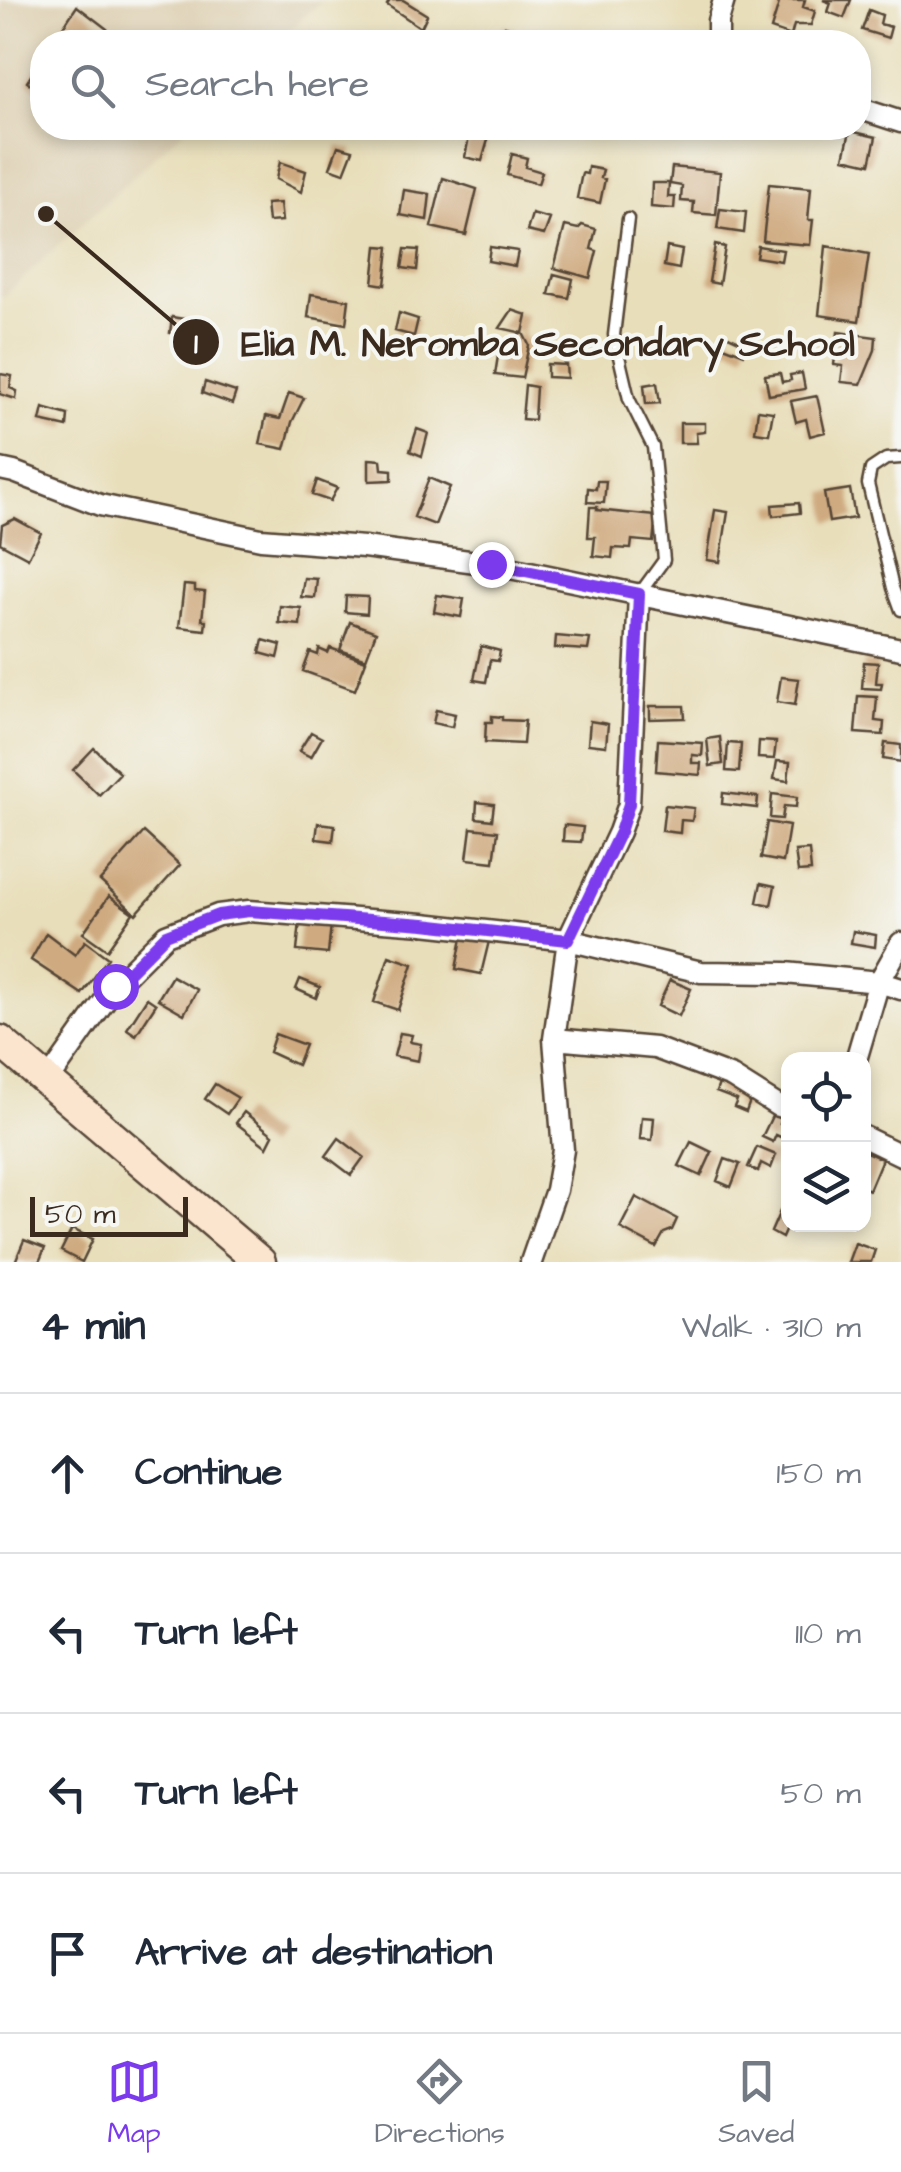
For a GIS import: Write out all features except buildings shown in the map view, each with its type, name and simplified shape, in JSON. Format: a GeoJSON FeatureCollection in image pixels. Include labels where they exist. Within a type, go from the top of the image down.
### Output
{"type":"FeatureCollection","features":[{"type":"Feature","properties":{"kind":"street"},"geometry":{"type":"LineString","coordinates":[[718,30],[724,0]]}},
{"type":"Feature","properties":{"kind":"street"},"geometry":{"type":"LineString","coordinates":[[871,112],[901,122]]}},
{"type":"Feature","properties":{"kind":"street"},"geometry":{"type":"LineString","coordinates":[[0,469],[100,505],[261,539],[364,547],[491,564],[901,649]]}},
{"type":"Feature","properties":{"kind":"street"},"geometry":{"type":"LineString","coordinates":[[531,1262],[556,1190],[563,1150],[554,1040],[568,940],[620,832],[629,804],[639,594]]}},
{"type":"Feature","properties":{"kind":"street"},"geometry":{"type":"LineString","coordinates":[[48,1080],[115,986],[166,935],[218,915],[249,911],[568,940],[701,972],[785,973],[879,982],[901,990]]}},
{"type":"Feature","properties":{"kind":"street"},"geometry":{"type":"LineString","coordinates":[[858,1052],[879,982],[901,942]]}},
{"type":"Feature","properties":{"kind":"street"},"geometry":{"type":"LineString","coordinates":[[554,1040],[655,1048],[732,1077],[781,1107]]}},
{"type":"Feature","properties":{"kind":"street"},"geometry":{"type":"LineString","coordinates":[[0,1041],[260,1262]]}},
{"type":"Feature","properties":{"kind":"street"},"geometry":{"type":"LineString","coordinates":[[871,1141],[901,1156]]}},
{"type":"Feature","properties":{"kind":"lane"},"geometry":{"type":"LineString","coordinates":[[628,219],[614,336],[629,399],[653,447],[664,560],[639,594]]}},
{"type":"Feature","properties":{"kind":"lane"},"geometry":{"type":"LineString","coordinates":[[901,458],[886,459],[871,468],[868,484],[901,610]]}},
{"type":"Feature","properties":{"kind":"shaded area"},"geometry":{"type":"Polygon","coordinates":[[[0,0],[323,0],[290,30],[30,30],[30,140],[173,140],[0,300],[0,0]]]}},
{"type":"Feature","properties":{"kind":"place","name":"Elia M. Neromba Secondary School"},"geometry":{"type":"Point","coordinates":[46,214]}},
{"type":"Feature","properties":{"kind":"route"},"geometry":{"type":"LineString","coordinates":[[115,986],[166,935],[218,915],[249,911],[568,940],[620,832],[629,804],[639,594],[491,564]]}}]}
